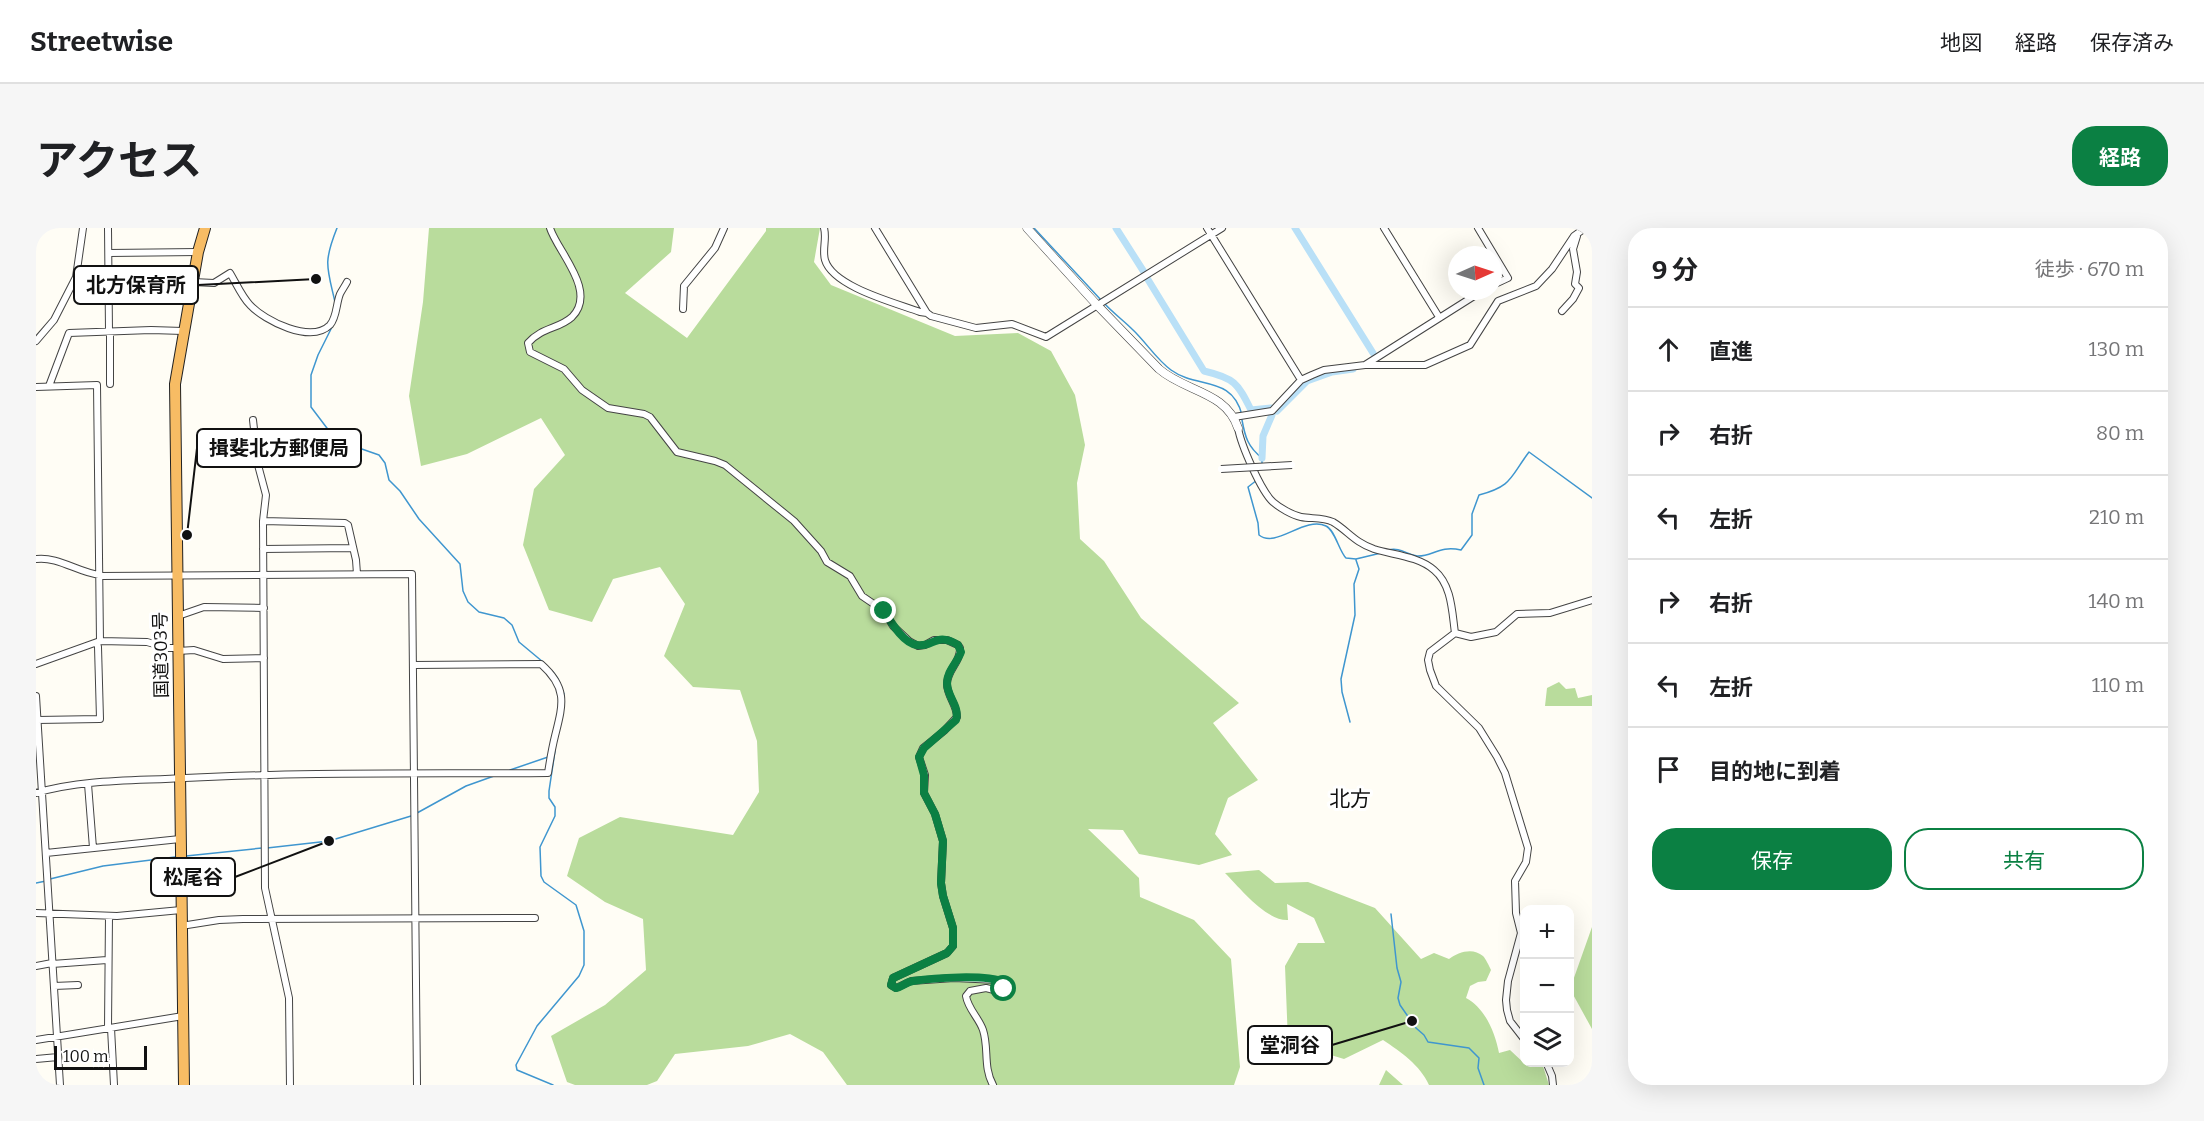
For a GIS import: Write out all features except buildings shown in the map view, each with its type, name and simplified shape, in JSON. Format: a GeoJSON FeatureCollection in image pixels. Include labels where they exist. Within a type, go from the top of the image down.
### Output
{"type":"FeatureCollection","features":[{"type":"Feature","properties":{"kind":"highway","name":"国道303号"},"geometry":{"type":"LineString","coordinates":[[184,1085],[175,384],[198,252],[205,228]]}},
{"type":"Feature","properties":{"kind":"street"},"geometry":{"type":"LineString","coordinates":[[36,341],[54,320],[76,277],[83,228]]}},
{"type":"Feature","properties":{"kind":"street"},"geometry":{"type":"LineString","coordinates":[[108,228],[110,384]]}},
{"type":"Feature","properties":{"kind":"street"},"geometry":{"type":"LineString","coordinates":[[550,228],[578,278],[579,298],[577,309],[571,318],[544,329],[528,343],[530,352],[564,369],[582,390],[608,408],[650,417],[677,452],[725,465],[794,521],[821,551],[827,562],[850,576],[862,596],[884,611],[893,626],[909,641],[918,646],[934,640],[947,640],[960,648],[958,659],[948,677],[947,684],[948,692],[956,707],[957,717],[924,748],[919,757],[924,775],[924,793],[935,814],[943,841],[941,883],[953,928],[953,946],[947,953],[893,978],[891,985],[896,988],[911,981],[954,978],[1003,982],[1004,989],[999,991],[987,988],[970,991],[966,996],[966,1002],[982,1027],[988,1076],[993,1085]]}},
{"type":"Feature","properties":{"kind":"street"},"geometry":{"type":"LineString","coordinates":[[684,309],[684,286],[715,248],[724,228]]}},
{"type":"Feature","properties":{"kind":"street"},"geometry":{"type":"LineString","coordinates":[[824,228],[825,262],[834,274],[855,287],[931,316],[976,328],[1012,324],[1046,337],[1222,228]]}},
{"type":"Feature","properties":{"kind":"street"},"geometry":{"type":"LineString","coordinates":[[875,228],[927,313]]}},
{"type":"Feature","properties":{"kind":"street"},"geometry":{"type":"LineString","coordinates":[[1027,228],[1096,305],[1168,377],[1214,398],[1234,417],[1240,440],[1265,492],[1273,501],[1300,517],[1326,519],[1334,522],[1353,539],[1371,548],[1401,555],[1433,569],[1445,584],[1449,595],[1455,633]]}},
{"type":"Feature","properties":{"kind":"street"},"geometry":{"type":"LineString","coordinates":[[1207,228],[1301,380]]}},
{"type":"Feature","properties":{"kind":"street"},"geometry":{"type":"LineString","coordinates":[[1384,228],[1439,317]]}},
{"type":"Feature","properties":{"kind":"street"},"geometry":{"type":"LineString","coordinates":[[1478,228],[1489,246]]}},
{"type":"Feature","properties":{"kind":"street"},"geometry":{"type":"LineString","coordinates":[[1234,417],[1272,411],[1301,380],[1324,370],[1365,365],[1425,365],[1467,348],[1498,301],[1540,283],[1578,233],[1585,228]]}},
{"type":"Feature","properties":{"kind":"street"},"geometry":{"type":"LineString","coordinates":[[1562,311],[1579,288],[1575,284],[1577,272],[1572,249],[1578,233]]}},
{"type":"Feature","properties":{"kind":"street"},"geometry":{"type":"LineString","coordinates":[[109,253],[198,252]]}},
{"type":"Feature","properties":{"kind":"street"},"geometry":{"type":"LineString","coordinates":[[1502,268],[1508,278],[1502,281]]}},
{"type":"Feature","properties":{"kind":"street"},"geometry":{"type":"LineString","coordinates":[[193,282],[214,283],[230,273],[250,305],[276,322],[292,331],[320,331],[333,322],[340,294],[347,282]]}},
{"type":"Feature","properties":{"kind":"street"},"geometry":{"type":"LineString","coordinates":[[1365,365],[1467,300]]}},
{"type":"Feature","properties":{"kind":"street"},"geometry":{"type":"LineString","coordinates":[[49,386],[69,333],[183,331]]}},
{"type":"Feature","properties":{"kind":"street"},"geometry":{"type":"LineString","coordinates":[[36,387],[97,385],[100,575],[100,719],[38,720]]}},
{"type":"Feature","properties":{"kind":"street"},"geometry":{"type":"LineString","coordinates":[[253,420],[258,465],[266,495],[262,521],[266,888],[290,998],[290,1085]]}},
{"type":"Feature","properties":{"kind":"street"},"geometry":{"type":"LineString","coordinates":[[1221,469],[1292,465]]}},
{"type":"Feature","properties":{"kind":"street"},"geometry":{"type":"LineString","coordinates":[[262,521],[345,523],[348,525],[357,574]]}},
{"type":"Feature","properties":{"kind":"street"},"geometry":{"type":"LineString","coordinates":[[263,549],[353,548]]}},
{"type":"Feature","properties":{"kind":"street"},"geometry":{"type":"LineString","coordinates":[[36,559],[50,559],[100,575],[412,574],[417,1085]]}},
{"type":"Feature","properties":{"kind":"street"},"geometry":{"type":"LineString","coordinates":[[1455,633],[1471,637],[1496,632],[1517,614],[1550,613],[1592,600]]}},
{"type":"Feature","properties":{"kind":"street"},"geometry":{"type":"LineString","coordinates":[[178,616],[204,607],[264,608]]}},
{"type":"Feature","properties":{"kind":"street"},"geometry":{"type":"LineString","coordinates":[[1455,633],[1430,652],[1428,660],[1430,670],[1436,686],[1479,728],[1497,757],[1505,773],[1528,848],[1526,862],[1515,881],[1516,913],[1521,933],[1508,981],[1506,1000],[1510,1021],[1520,1034]]}},
{"type":"Feature","properties":{"kind":"street"},"geometry":{"type":"LineString","coordinates":[[36,664],[99,642],[147,642],[168,648],[194,650],[223,658],[264,658]]}},
{"type":"Feature","properties":{"kind":"street"},"geometry":{"type":"LineString","coordinates":[[39,792],[88,784],[180,778],[265,775],[548,773],[561,713],[562,697],[557,682],[541,664],[413,665]]}},
{"type":"Feature","properties":{"kind":"street"},"geometry":{"type":"LineString","coordinates":[[36,696],[39,792],[46,853],[60,1085]]}},
{"type":"Feature","properties":{"kind":"street"},"geometry":{"type":"LineString","coordinates":[[88,784],[93,848]]}},
{"type":"Feature","properties":{"kind":"street"},"geometry":{"type":"LineString","coordinates":[[46,853],[180,839]]}},
{"type":"Feature","properties":{"kind":"street"},"geometry":{"type":"LineString","coordinates":[[36,913],[109,916],[181,910]]}},
{"type":"Feature","properties":{"kind":"street"},"geometry":{"type":"LineString","coordinates":[[109,916],[110,1028],[114,1085]]}},
{"type":"Feature","properties":{"kind":"street"},"geometry":{"type":"LineString","coordinates":[[181,926],[219,920],[535,918]]}},
{"type":"Feature","properties":{"kind":"street"},"geometry":{"type":"LineString","coordinates":[[36,966],[108,960]]}},
{"type":"Feature","properties":{"kind":"street"},"geometry":{"type":"LineString","coordinates":[[54,986],[78,985]]}},
{"type":"Feature","properties":{"kind":"street"},"geometry":{"type":"LineString","coordinates":[[36,1040],[183,1016]]}},
{"type":"Feature","properties":{"kind":"street"},"geometry":{"type":"LineString","coordinates":[[36,1059],[58,1057]]}},
{"type":"Feature","properties":{"kind":"street"},"geometry":{"type":"LineString","coordinates":[[1548,1067],[1553,1085]]}},
{"type":"Feature","properties":{"kind":"green space"},"geometry":{"type":"Polygon","coordinates":[[[429,228],[674,228],[671,252],[625,293],[687,338],[766,228],[820,228],[814,262],[831,285],[955,336],[1018,333],[1051,351],[1075,395],[1085,445],[1077,483],[1080,539],[1104,561],[1141,618],[1239,703],[1213,723],[1258,780],[1228,798],[1215,834],[1232,855],[1199,865],[1139,854],[1123,830],[1088,829],[1139,878],[1140,897],[1194,920],[1231,959],[1240,1067],[1234,1085],[847,1085],[823,1052],[790,1034],[748,1046],[675,1054],[657,1081],[647,1085],[575,1085],[567,1082],[551,1036],[605,1005],[646,970],[643,919],[605,902],[567,876],[579,838],[620,817],[733,835],[759,792],[757,741],[740,690],[693,687],[664,656],[685,604],[660,567],[613,579],[592,622],[549,610],[523,545],[534,489],[565,455],[541,418],[467,454],[421,466],[409,396],[423,302],[429,228]]]}},
{"type":"Feature","properties":{"kind":"green space"},"geometry":{"type":"Polygon","coordinates":[[[1559,682],[1566,689],[1575,688],[1578,698],[1592,695],[1592,706],[1545,706],[1547,688],[1559,682]]]}},
{"type":"Feature","properties":{"kind":"green space"},"geometry":{"type":"Polygon","coordinates":[[[1259,870],[1275,883],[1308,882],[1375,908],[1421,959],[1434,953],[1449,959],[1457,954],[1470,951],[1479,953],[1491,970],[1486,981],[1470,986],[1466,998],[1484,1014],[1495,1037],[1499,1053],[1510,1050],[1520,1059],[1520,1067],[1543,1067],[1549,1085],[1429,1085],[1415,1065],[1383,1040],[1344,1059],[1288,1042],[1285,966],[1298,943],[1325,943],[1314,918],[1287,904],[1288,920],[1271,915],[1262,910],[1225,873],[1259,870]]]}},
{"type":"Feature","properties":{"kind":"green space"},"geometry":{"type":"Polygon","coordinates":[[[1592,927],[1592,1029],[1574,996],[1574,978],[1592,927]]]}},
{"type":"Feature","properties":{"kind":"green space"},"geometry":{"type":"Polygon","coordinates":[[[1386,1070],[1403,1085],[1379,1085],[1386,1070]]]}},
{"type":"Feature","properties":{"kind":"waterway"},"geometry":{"type":"LineString","coordinates":[[335,302],[328,258],[337,228]]}},
{"type":"Feature","properties":{"kind":"waterway"},"geometry":{"type":"LineString","coordinates":[[1034,228],[1101,300]]}},
{"type":"Feature","properties":{"kind":"waterway"},"geometry":{"type":"LineString","coordinates":[[1116,228],[1144,272]]}},
{"type":"Feature","properties":{"kind":"waterway"},"geometry":{"type":"LineString","coordinates":[[1295,228],[1373,353]]}},
{"type":"Feature","properties":{"kind":"waterway"},"geometry":{"type":"LineString","coordinates":[[1147,278],[1204,371],[1222,376],[1234,383],[1251,410],[1271,408]]}},
{"type":"Feature","properties":{"kind":"waterway"},"geometry":{"type":"LineString","coordinates":[[1104,303],[1166,366],[1181,376],[1222,388],[1237,402],[1242,415]]}},
{"type":"Feature","properties":{"kind":"waterway"},"geometry":{"type":"LineString","coordinates":[[332,327],[311,375],[311,407],[336,440],[379,455],[385,463],[389,480],[400,491],[419,519],[460,564],[463,591],[468,602],[479,612],[504,618],[512,625],[519,642],[543,662]]}},
{"type":"Feature","properties":{"kind":"waterway"},"geometry":{"type":"LineString","coordinates":[[1277,411],[1307,381],[1332,372],[1353,369]]}},
{"type":"Feature","properties":{"kind":"waterway"},"geometry":{"type":"LineString","coordinates":[[1262,458],[1263,436],[1272,415]]}},
{"type":"Feature","properties":{"kind":"waterway"},"geometry":{"type":"LineString","coordinates":[[1242,420],[1244,432],[1253,450],[1262,458],[1262,465]]}},
{"type":"Feature","properties":{"kind":"waterway"},"geometry":{"type":"LineString","coordinates":[[1388,550],[1400,550],[1417,556],[1447,549],[1461,550],[1472,535],[1472,514],[1479,495],[1490,492],[1510,480],[1529,452],[1592,498]]}},
{"type":"Feature","properties":{"kind":"waterway"},"geometry":{"type":"LineString","coordinates":[[1257,480],[1248,487],[1259,535],[1274,538],[1318,524],[1329,528],[1346,558],[1356,559],[1381,553]]}},
{"type":"Feature","properties":{"kind":"waterway"},"geometry":{"type":"LineString","coordinates":[[1350,722],[1341,679],[1355,615],[1354,584],[1359,569],[1356,560]]}},
{"type":"Feature","properties":{"kind":"waterway"},"geometry":{"type":"LineString","coordinates":[[553,672],[564,694]]}},
{"type":"Feature","properties":{"kind":"waterway"},"geometry":{"type":"LineString","coordinates":[[561,723],[564,699]]}},
{"type":"Feature","properties":{"kind":"waterway"},"geometry":{"type":"LineString","coordinates":[[553,1085],[517,1070],[516,1065],[537,1026],[579,976],[584,965],[584,931],[576,905],[544,882],[541,876],[540,847],[555,816],[555,807],[549,798],[555,751]]}},
{"type":"Feature","properties":{"kind":"waterway"},"geometry":{"type":"LineString","coordinates":[[510,770],[548,757]]}},
{"type":"Feature","properties":{"kind":"waterway"},"geometry":{"type":"LineString","coordinates":[[417,813],[466,786],[494,776]]}},
{"type":"Feature","properties":{"kind":"waterway"},"geometry":{"type":"LineString","coordinates":[[267,848],[329,841],[411,816]]}},
{"type":"Feature","properties":{"kind":"waterway"},"geometry":{"type":"LineString","coordinates":[[186,856],[262,848]]}},
{"type":"Feature","properties":{"kind":"waterway"},"geometry":{"type":"LineString","coordinates":[[50,879],[103,866],[175,857]]}},
{"type":"Feature","properties":{"kind":"waterway"},"geometry":{"type":"LineString","coordinates":[[36,883],[46,881]]}},
{"type":"Feature","properties":{"kind":"waterway"},"geometry":{"type":"LineString","coordinates":[[1391,914],[1397,968],[1401,982],[1398,998],[1400,1005],[1428,1042],[1469,1048],[1479,1058],[1478,1068],[1484,1085]]}},
{"type":"Feature","properties":{"kind":"place","name":"北方保育所"},"geometry":{"type":"Point","coordinates":[316,279]}},
{"type":"Feature","properties":{"kind":"place","name":"揖斐北方郵便局"},"geometry":{"type":"Point","coordinates":[187,535]}},
{"type":"Feature","properties":{"kind":"place","name":"松尾谷"},"geometry":{"type":"Point","coordinates":[329,841]}},
{"type":"Feature","properties":{"kind":"place","name":"堂洞谷"},"geometry":{"type":"Point","coordinates":[1412,1021]}},
{"type":"Feature","properties":{"kind":"district","name":"北方"},"geometry":{"type":"Point","coordinates":[1350,799]}},
{"type":"Feature","properties":{"kind":"route"},"geometry":{"type":"LineString","coordinates":[[884,611],[893,626],[914,644],[918,646],[934,640],[947,640],[958,645],[961,652],[952,667],[947,684],[948,692],[956,707],[956,720],[920,752],[919,757],[924,775],[925,799],[935,814],[943,841],[941,883],[946,910],[955,938],[953,946],[947,953],[893,978],[891,985],[896,988],[911,981],[975,978],[998,980],[1003,982],[1004,989]]}}]}
